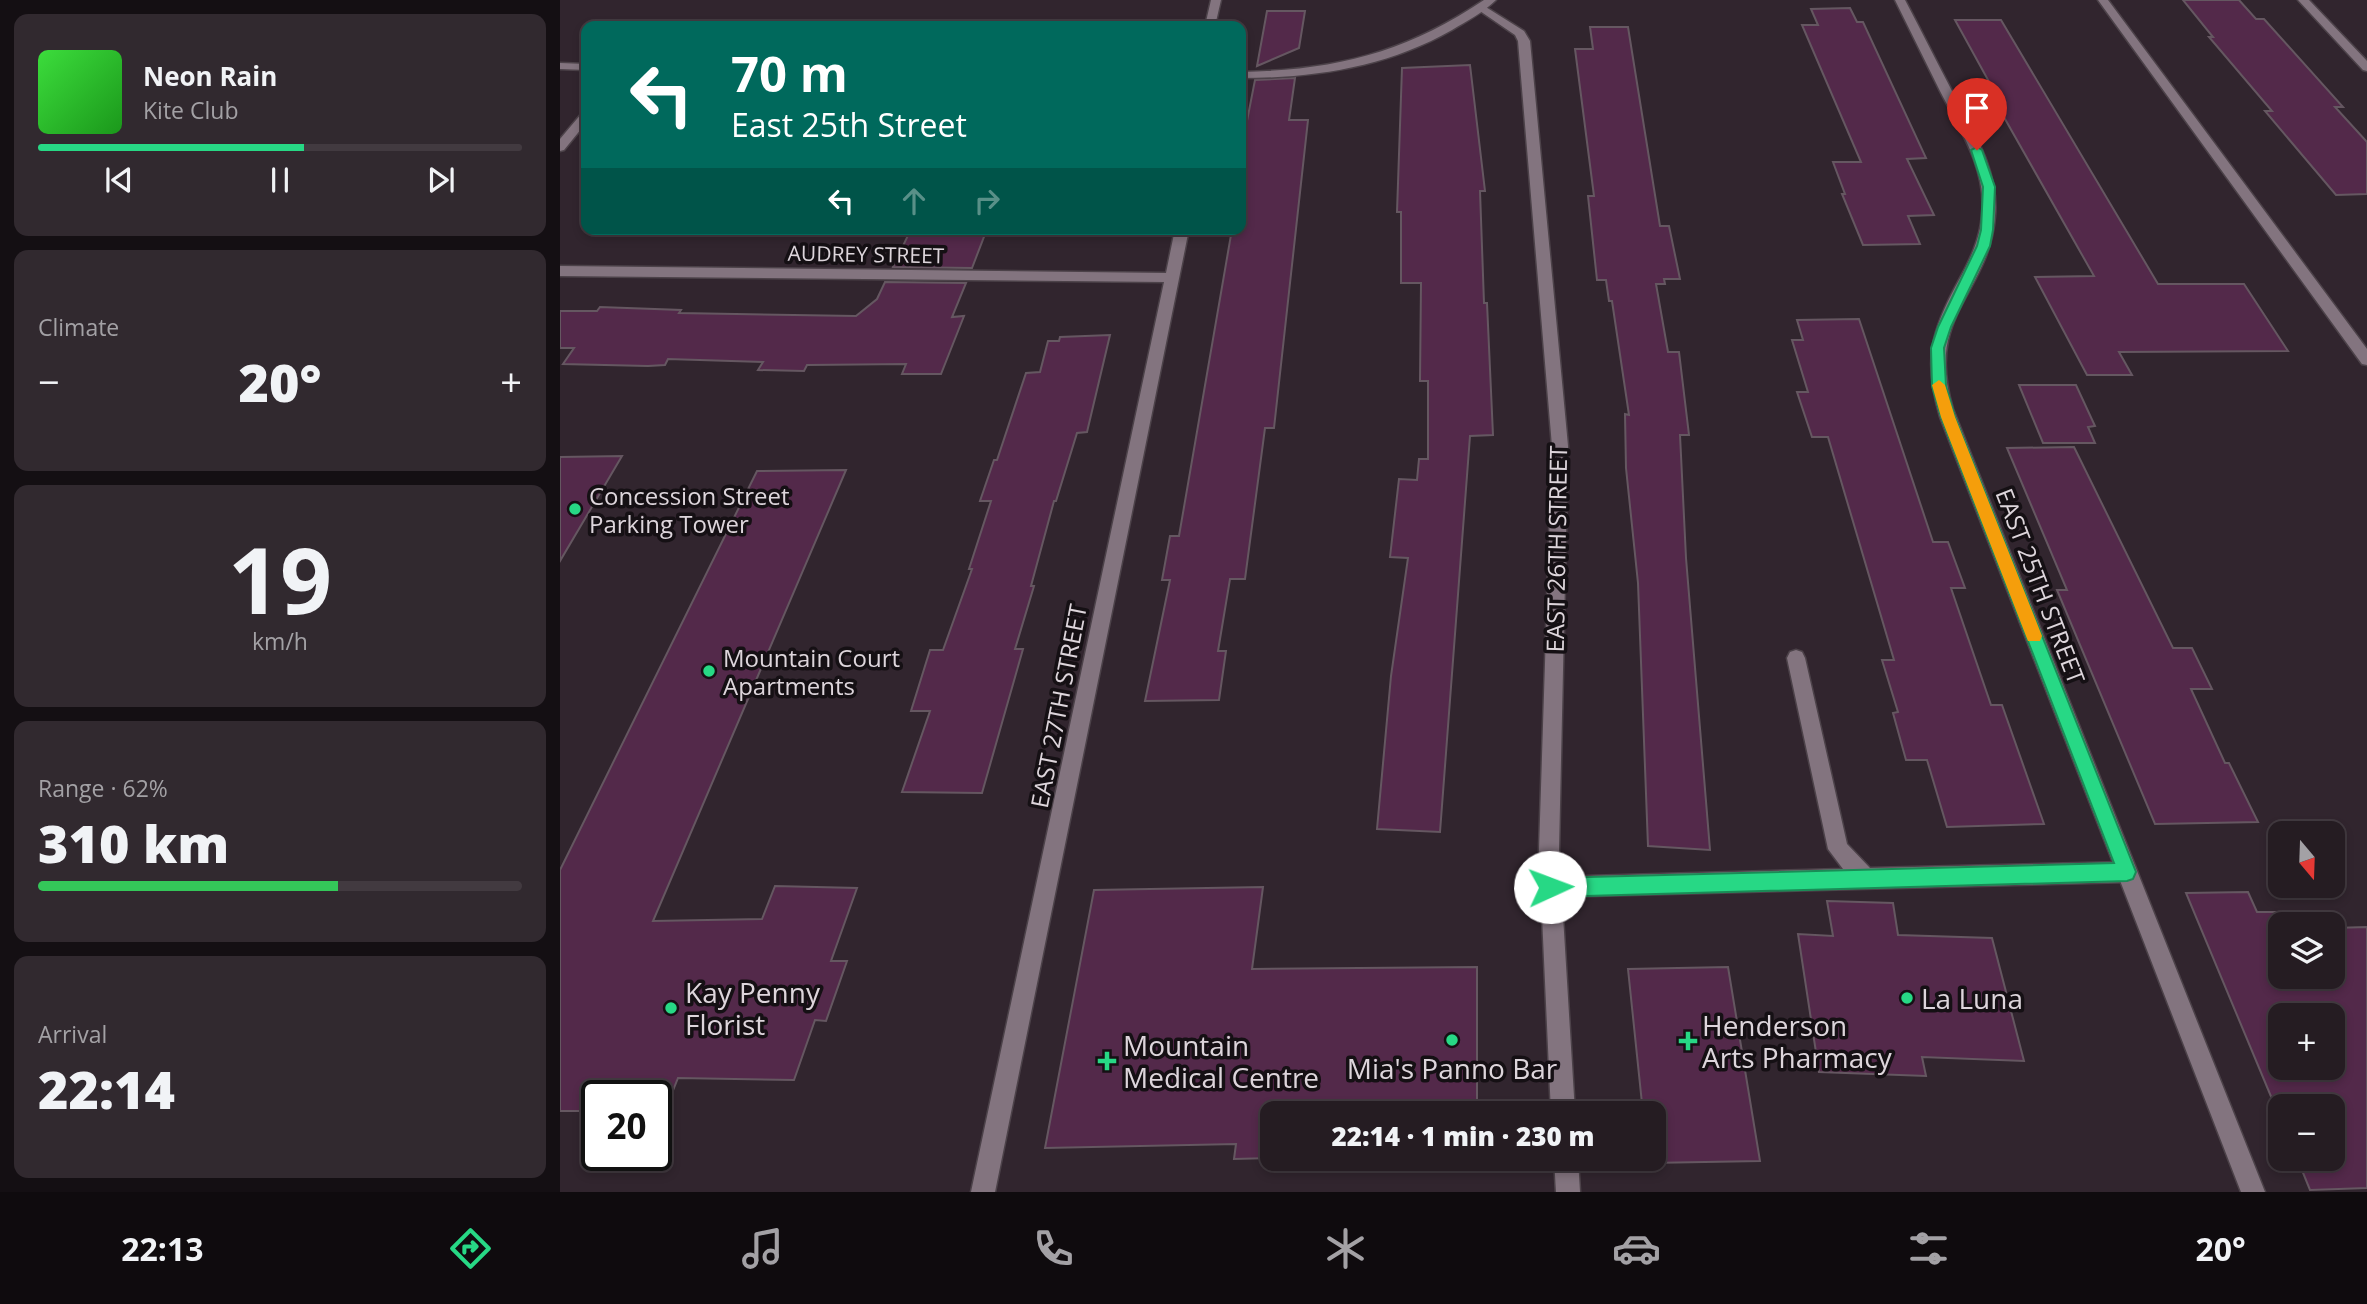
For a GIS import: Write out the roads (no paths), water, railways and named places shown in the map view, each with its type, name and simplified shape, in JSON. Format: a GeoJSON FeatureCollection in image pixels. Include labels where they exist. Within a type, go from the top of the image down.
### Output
{"type":"FeatureCollection","features":[{"type":"Feature","properties":{"kind":"street"},"geometry":{"type":"LineString","coordinates":[[1211,21],[1216,0]]}},
{"type":"Feature","properties":{"kind":"street","name":"EAST 25TH STREET"},"geometry":{"type":"LineString","coordinates":[[1900,0],[1977,150],[1989,187],[1990,213],[1983,246],[1944,327],[1938,348],[1939,386],[1948,417],[2253,1192]]}},
{"type":"Feature","properties":{"kind":"street"},"geometry":{"type":"LineString","coordinates":[[2104,0],[2367,360]]}},
{"type":"Feature","properties":{"kind":"street"},"geometry":{"type":"LineString","coordinates":[[2302,0],[2367,68]]}},
{"type":"Feature","properties":{"kind":"street"},"geometry":{"type":"LineString","coordinates":[[1246,75],[1288,76],[1369,62],[1423,43],[1486,4]]}},
{"type":"Feature","properties":{"kind":"street","name":"EAST 26TH STREET"},"geometry":{"type":"LineString","coordinates":[[1486,4],[1520,33],[1524,41],[1560,446],[1550,887],[1562,1101]]}},
{"type":"Feature","properties":{"kind":"street"},"geometry":{"type":"LineString","coordinates":[[560,66],[581,67]]}},
{"type":"Feature","properties":{"kind":"street"},"geometry":{"type":"LineString","coordinates":[[560,147],[581,122]]}},
{"type":"Feature","properties":{"kind":"street","name":"EAST 27TH STREET"},"geometry":{"type":"LineString","coordinates":[[983,1192],[1181,235]]}},
{"type":"Feature","properties":{"kind":"street","name":"AUDREY STREET"},"geometry":{"type":"LineString","coordinates":[[560,271],[1172,278]]}},
{"type":"Feature","properties":{"kind":"street"},"geometry":{"type":"LineString","coordinates":[[1796,658],[1838,849],[1867,880]]}},
{"type":"Feature","properties":{"kind":"street"},"geometry":{"type":"LineString","coordinates":[[1550,887],[2127,872]]}},
{"type":"Feature","properties":{"kind":"street"},"geometry":{"type":"LineString","coordinates":[[1567,1171],[1568,1192]]}},
{"type":"Feature","properties":{"kind":"place","name":"Concession Street Parking Tower"},"geometry":{"type":"Point","coordinates":[575,509]}},
{"type":"Feature","properties":{"kind":"place","name":"Mountain Court Apartments"},"geometry":{"type":"Point","coordinates":[709,671]}},
{"type":"Feature","properties":{"kind":"place","name":"La Luna"},"geometry":{"type":"Point","coordinates":[1907,998]}},
{"type":"Feature","properties":{"kind":"place","name":"Kay Penny Florist"},"geometry":{"type":"Point","coordinates":[671,1008]}},
{"type":"Feature","properties":{"kind":"place","name":"Mia's Panno Bar"},"geometry":{"type":"Point","coordinates":[1452,1040]}},
{"type":"Feature","properties":{"kind":"place","name":"Henderson Arts Pharmacy"},"geometry":{"type":"Point","coordinates":[1688,1041]}},
{"type":"Feature","properties":{"kind":"place","name":"Mountain Medical Centre"},"geometry":{"type":"Point","coordinates":[1107,1061]}}]}
